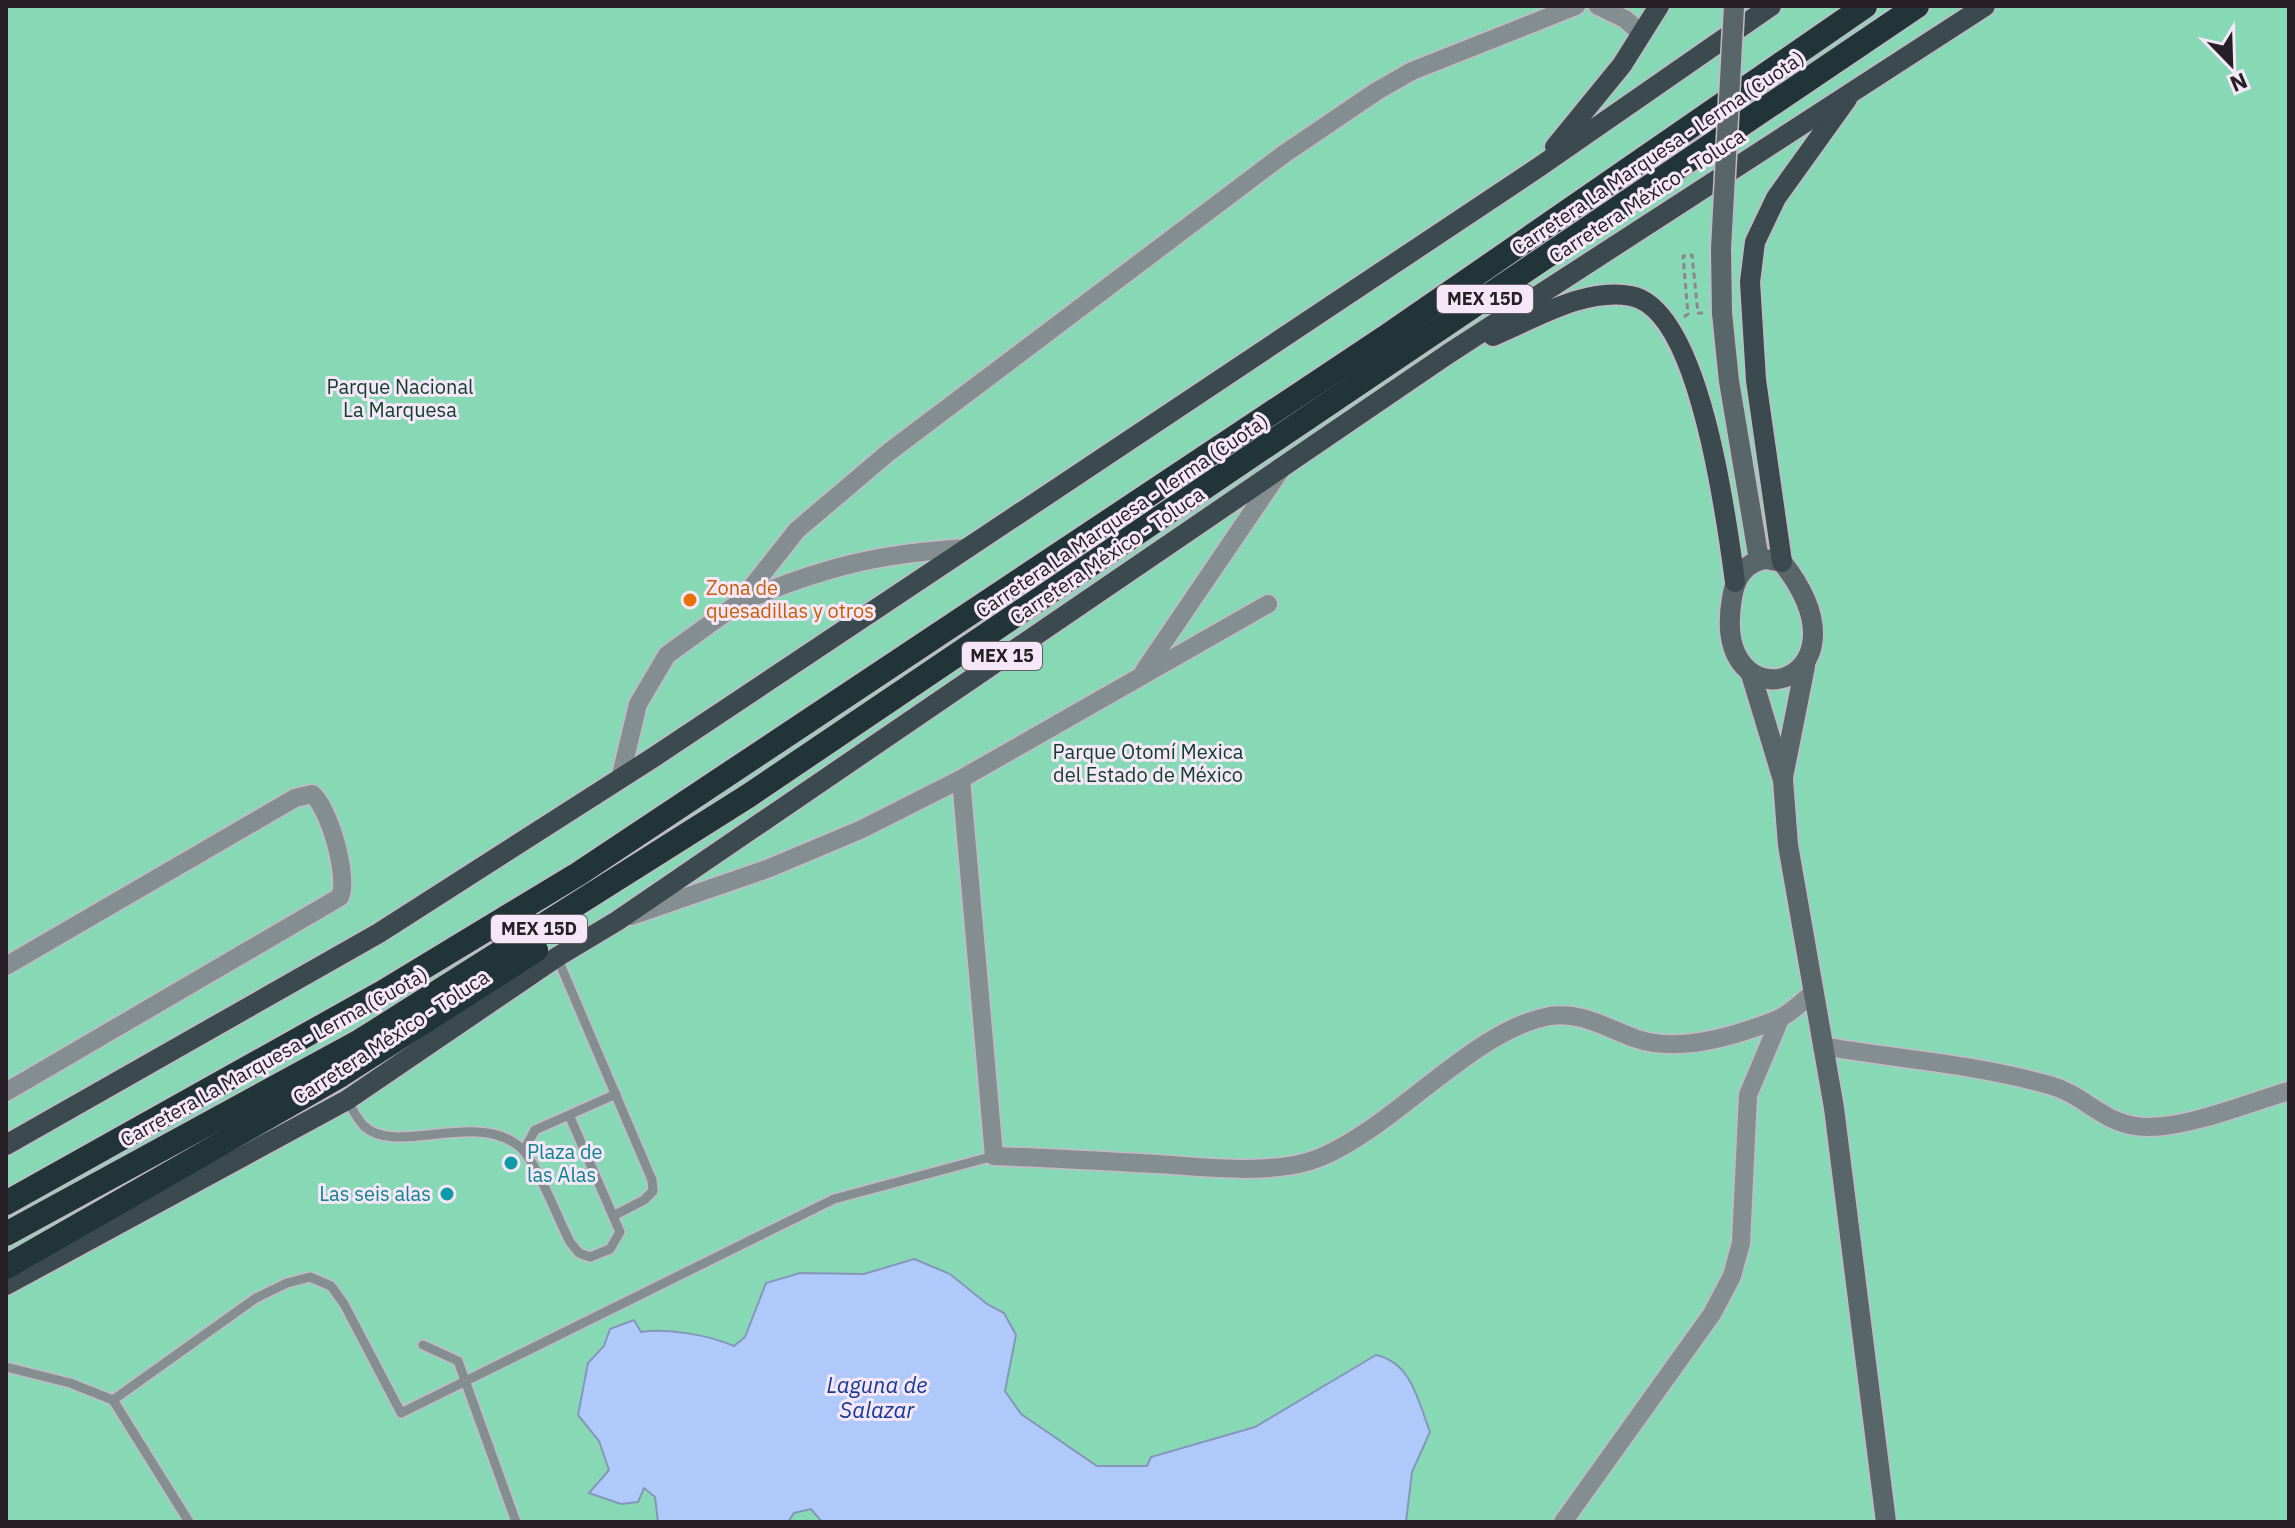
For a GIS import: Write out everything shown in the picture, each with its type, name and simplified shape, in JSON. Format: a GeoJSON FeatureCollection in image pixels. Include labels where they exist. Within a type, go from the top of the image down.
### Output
{"type":"FeatureCollection","features":[{"type":"Feature","properties":{"kind":"highway","name":"Carretera La Marquesa - Lerma (Cuota)"},"geometry":{"type":"LineString","coordinates":[[6,1203],[383,992],[578,874],[1387,336],[1865,6]]}},
{"type":"Feature","properties":{"kind":"highway","name":"Carretera La Marquesa - Lerma (Cuota)"},"geometry":{"type":"LineString","coordinates":[[6,1234],[360,1041],[748,796],[1917,6]]}},
{"type":"Feature","properties":{"kind":"highway"},"geometry":{"type":"LineString","coordinates":[[6,1267],[354,1067],[662,869],[748,796]]}},
{"type":"Feature","properties":{"kind":"main road"},"geometry":{"type":"LineString","coordinates":[[1539,167],[1622,65],[1659,6]]}},
{"type":"Feature","properties":{"kind":"main road"},"geometry":{"type":"LineString","coordinates":[[1734,6],[1721,249],[1722,313],[1729,381],[1759,560]]}},
{"type":"Feature","properties":{"kind":"main road"},"geometry":{"type":"LineString","coordinates":[[6,1145],[379,933],[620,779],[972,548],[1254,354],[1539,167],[1771,6]]}},
{"type":"Feature","properties":{"kind":"main road","name":"Carretera México - Toluca"},"geometry":{"type":"LineString","coordinates":[[6,1285],[347,1100],[557,957],[617,921],[1448,354],[1985,6]]}},
{"type":"Feature","properties":{"kind":"main road"},"geometry":{"type":"LineString","coordinates":[[1783,780],[1805,666],[1812,646],[1812,623],[1797,580],[1782,562],[1756,380],[1750,282],[1755,242],[1776,198],[1804,155],[1856,88]]}},
{"type":"Feature","properties":{"kind":"main road"},"geometry":{"type":"LineString","coordinates":[[1448,354],[1579,300],[1607,294],[1634,296],[1653,308],[1671,327],[1698,393],[1725,504],[1735,582],[1731,602],[1733,638],[1751,674],[1783,780],[1788,845],[1862,1313],[1886,1522]]}},
{"type":"Feature","properties":{"kind":"main road"},"geometry":{"type":"LineString","coordinates":[[1735,582],[1745,567],[1759,560],[1782,562]]}},
{"type":"Feature","properties":{"kind":"main road"},"geometry":{"type":"LineString","coordinates":[[1751,674],[1766,681],[1781,681],[1805,666]]}},
{"type":"Feature","properties":{"kind":"street"},"geometry":{"type":"LineString","coordinates":[[740,602],[797,530],[889,452],[1284,154],[1412,71],[1576,6]]}},
{"type":"Feature","properties":{"kind":"street"},"geometry":{"type":"LineString","coordinates":[[1598,6],[1625,19],[1642,34]]}},
{"type":"Feature","properties":{"kind":"street"},"geometry":{"type":"LineString","coordinates":[[1140,677],[1284,465]]}},
{"type":"Feature","properties":{"kind":"street"},"geometry":{"type":"LineString","coordinates":[[620,779],[638,704],[667,655],[740,602],[812,572],[862,560],[908,551],[972,548]]}},
{"type":"Feature","properties":{"kind":"street"},"geometry":{"type":"LineString","coordinates":[[617,921],[767,869],[860,830],[961,779],[1268,604]]}},
{"type":"Feature","properties":{"kind":"street"},"geometry":{"type":"LineString","coordinates":[[961,779],[994,1156],[1221,1168],[1263,1167],[1317,1159],[1361,1135],[1493,1040],[1522,1024],[1553,1015],[1594,1020],[1638,1039],[1672,1045],[1704,1041],[1780,1019],[1812,994]]}},
{"type":"Feature","properties":{"kind":"street"},"geometry":{"type":"LineString","coordinates":[[6,966],[295,798],[312,794],[320,803],[345,873],[340,897],[6,1092]]}},
{"type":"Feature","properties":{"kind":"street"},"geometry":{"type":"LineString","coordinates":[[1563,1522],[1712,1314],[1732,1276],[1744,1213],[1748,1095],[1780,1019]]}},
{"type":"Feature","properties":{"kind":"street"},"geometry":{"type":"LineString","coordinates":[[1822,1046],[2018,1076],[2058,1087],[2119,1124],[2150,1127],[2289,1091]]}},
{"type":"Feature","properties":{"kind":"lane"},"geometry":{"type":"LineString","coordinates":[[557,957],[652,1180],[653,1191],[644,1200],[615,1215]]}},
{"type":"Feature","properties":{"kind":"lane"},"geometry":{"type":"LineString","coordinates":[[524,1150],[535,1130],[616,1094]]}},
{"type":"Feature","properties":{"kind":"lane"},"geometry":{"type":"LineString","coordinates":[[347,1100],[363,1125],[385,1136],[472,1131],[493,1134],[524,1150],[570,1242],[579,1253],[590,1257],[610,1249],[620,1232],[569,1115]]}},
{"type":"Feature","properties":{"kind":"lane"},"geometry":{"type":"LineString","coordinates":[[113,1400],[256,1298],[287,1283],[310,1277],[331,1286],[344,1304],[401,1413],[834,1199],[994,1156]]}},
{"type":"Feature","properties":{"kind":"lane"},"geometry":{"type":"LineString","coordinates":[[423,1345],[458,1361],[516,1522]]}},
{"type":"Feature","properties":{"kind":"lane"},"geometry":{"type":"LineString","coordinates":[[6,1367],[70,1383],[113,1400],[189,1522]]}},
{"type":"Feature","properties":{"kind":"path"},"geometry":{"type":"LineString","coordinates":[[1688,314],[1683,256],[1692,255],[1698,313],[1722,313]]}},
{"type":"Feature","properties":{"kind":"green space","name":"Parque Otomí Mexica del Estado de México"},"geometry":{"type":"Polygon","coordinates":[[[6,6],[2289,6],[2289,1522],[6,1522],[6,6]]]}},
{"type":"Feature","properties":{"kind":"water","name":"Laguna de Salazar"},"geometry":{"type":"Polygon","coordinates":[[[914,1259],[950,1274],[987,1304],[1004,1313],[1016,1335],[1005,1391],[1021,1414],[1097,1466],[1147,1466],[1151,1457],[1255,1427],[1376,1355],[1388,1359],[1398,1366],[1412,1385],[1430,1432],[1412,1472],[1406,1522],[822,1522],[811,1509],[794,1513],[788,1522],[658,1522],[655,1497],[644,1488],[638,1502],[621,1504],[589,1493],[609,1470],[599,1441],[578,1415],[588,1363],[604,1346],[610,1329],[634,1320],[641,1332],[688,1333],[734,1346],[745,1337],[766,1283],[800,1273],[864,1274],[914,1259]]]}},
{"type":"Feature","properties":{"kind":"place","name":"Zona de quesadillas y otros"},"geometry":{"type":"Point","coordinates":[690,600]}},
{"type":"Feature","properties":{"kind":"place","name":"Plaza de las Alas"},"geometry":{"type":"Point","coordinates":[511,1163]}},
{"type":"Feature","properties":{"kind":"place","name":"Las seis alas"},"geometry":{"type":"Point","coordinates":[447,1194]}},
{"type":"Feature","properties":{"kind":"park label","name":"Parque Nacional La Marquesa"},"geometry":{"type":"Point","coordinates":[400,398]}}]}
